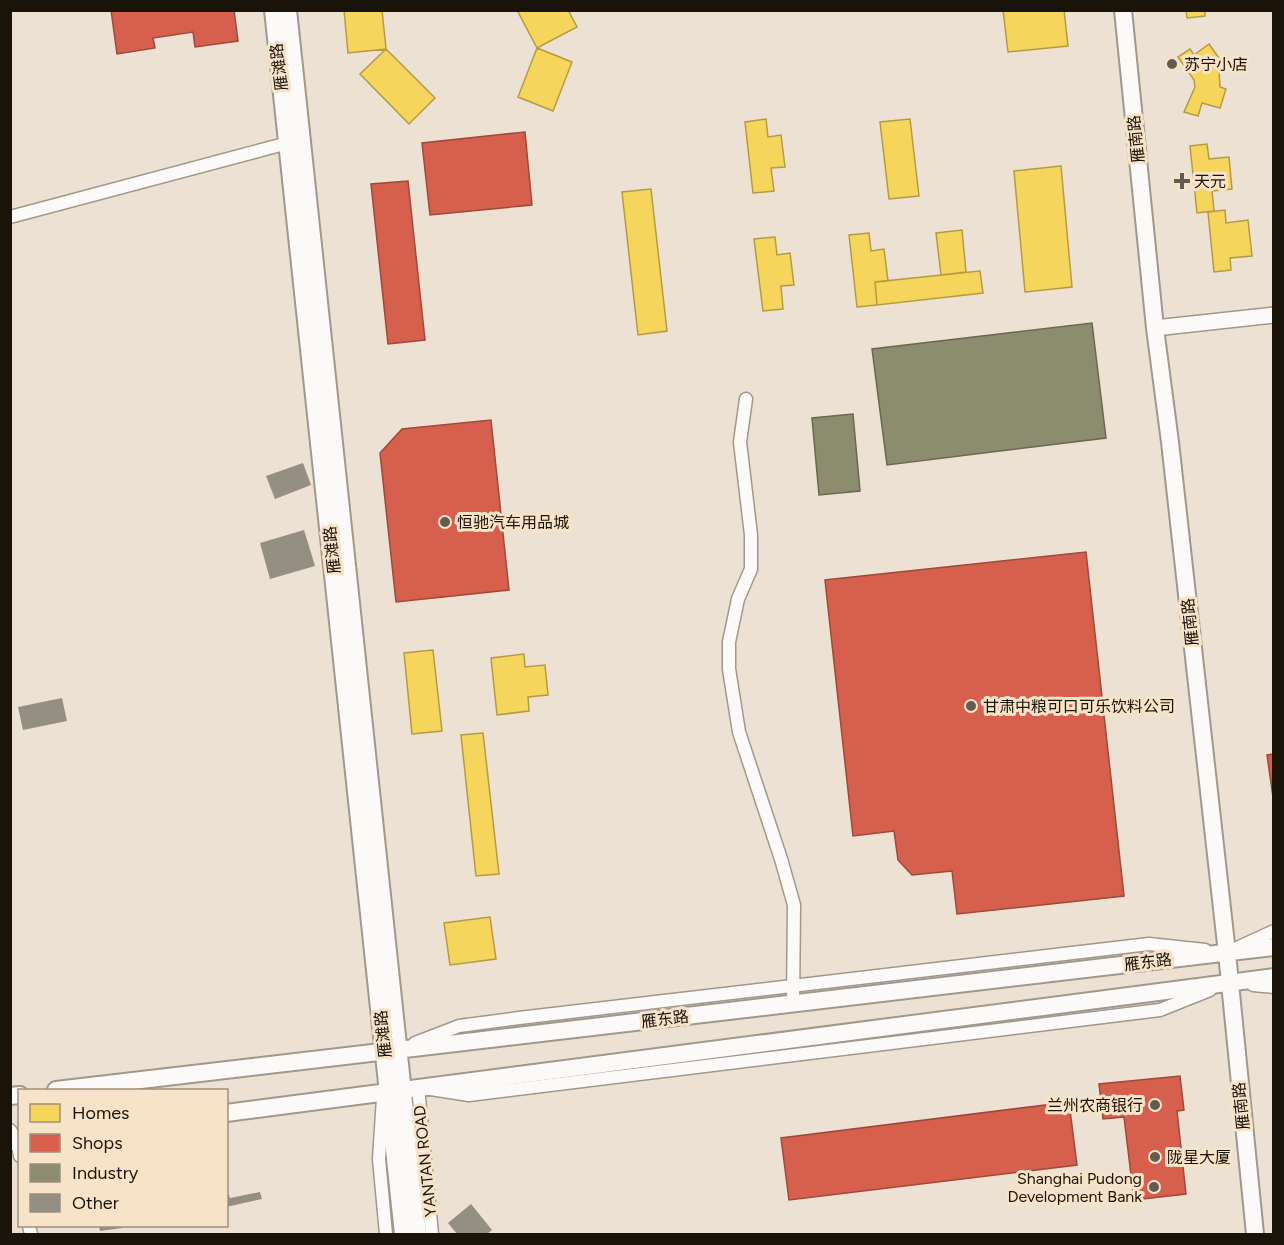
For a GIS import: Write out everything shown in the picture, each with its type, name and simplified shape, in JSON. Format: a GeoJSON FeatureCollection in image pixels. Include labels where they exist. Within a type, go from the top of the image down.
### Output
{"type":"FeatureCollection","features":[{"type":"Feature","properties":{"kind":"main road","name":"雁滩路"},"geometry":{"type":"LineString","coordinates":[[273,10],[392,1051],[399,1090]]}},
{"type":"Feature","properties":{"kind":"main road","name":"雁滩路"},"geometry":{"type":"LineString","coordinates":[[288,10],[392,1051]]}},
{"type":"Feature","properties":{"kind":"main road","name":"雁南路"},"geometry":{"type":"LineString","coordinates":[[1123,10],[1155,328],[1170,442],[1227,953],[1255,1234]]}},
{"type":"Feature","properties":{"kind":"main road","name":"雁东路"},"geometry":{"type":"LineString","coordinates":[[65,1089],[1274,947]]}},
{"type":"Feature","properties":{"kind":"main road","name":"雁东路"},"geometry":{"type":"LineString","coordinates":[[228,1113],[1274,977]]}},
{"type":"Feature","properties":{"kind":"main road","name":"YANTAN ROAD"},"geometry":{"type":"LineString","coordinates":[[399,1090],[403,1234]]}},
{"type":"Feature","properties":{"kind":"main road","name":"YANTAN ROAD"},"geometry":{"type":"LineString","coordinates":[[399,1090],[418,1234]]}},
{"type":"Feature","properties":{"kind":"street"},"geometry":{"type":"LineString","coordinates":[[10,218],[288,143]]}},
{"type":"Feature","properties":{"kind":"street"},"geometry":{"type":"LineString","coordinates":[[1155,328],[1274,315]]}},
{"type":"Feature","properties":{"kind":"street"},"geometry":{"type":"LineString","coordinates":[[746,399],[740,442],[751,535],[751,569],[738,599],[729,642],[729,669],[739,732],[794,905],[794,1004]]}},
{"type":"Feature","properties":{"kind":"street"},"geometry":{"type":"LineString","coordinates":[[392,1051],[459,1026],[1149,944],[1227,953],[1274,931]]}},
{"type":"Feature","properties":{"kind":"street"},"geometry":{"type":"LineString","coordinates":[[1229,982],[1274,987]]}},
{"type":"Feature","properties":{"kind":"street"},"geometry":{"type":"LineString","coordinates":[[386,1234],[379,1159],[399,1090]]}},
{"type":"Feature","properties":{"kind":"street","name":"YANTAN ROAD"},"geometry":{"type":"LineString","coordinates":[[399,1090],[432,1234]]}},
{"type":"Feature","properties":{"kind":"building: Homes"},"geometry":{"type":"Polygon","coordinates":[[[344,10],[382,10],[386,49],[348,53],[344,10]]]}},
{"type":"Feature","properties":{"kind":"building: Homes"},"geometry":{"type":"Polygon","coordinates":[[[517,10],[568,10],[577,27],[537,48],[517,10]]]}},
{"type":"Feature","properties":{"kind":"building: Homes"},"geometry":{"type":"Polygon","coordinates":[[[1003,10],[1064,10],[1068,46],[1008,52],[1003,10]]]}},
{"type":"Feature","properties":{"kind":"building: Homes"},"geometry":{"type":"Polygon","coordinates":[[[1186,10],[1205,10],[1205,16],[1187,18],[1186,10]]]}},
{"type":"Feature","properties":{"kind":"building: Homes"},"geometry":{"type":"Polygon","coordinates":[[[1209,44],[1224,65],[1219,69],[1220,87],[1226,89],[1220,108],[1202,103],[1198,116],[1184,112],[1195,87],[1194,80],[1178,57],[1190,49],[1194,55],[1209,44]]]}},
{"type":"Feature","properties":{"kind":"building: Homes"},"geometry":{"type":"Polygon","coordinates":[[[537,48],[572,62],[553,111],[518,97],[537,48]]]}},
{"type":"Feature","properties":{"kind":"building: Homes"},"geometry":{"type":"Polygon","coordinates":[[[386,49],[435,98],[409,124],[360,74],[386,49]]]}},
{"type":"Feature","properties":{"kind":"building: Homes"},"geometry":{"type":"Polygon","coordinates":[[[766,119],[768,137],[781,135],[785,167],[771,168],[774,191],[753,193],[745,122],[766,119]]]}},
{"type":"Feature","properties":{"kind":"building: Homes"},"geometry":{"type":"Polygon","coordinates":[[[910,119],[919,196],[889,199],[880,122],[910,119]]]}},
{"type":"Feature","properties":{"kind":"building: Homes"},"geometry":{"type":"Polygon","coordinates":[[[1207,144],[1209,159],[1229,157],[1232,189],[1212,191],[1214,211],[1197,213],[1190,146],[1207,144]]]}},
{"type":"Feature","properties":{"kind":"building: Homes"},"geometry":{"type":"Polygon","coordinates":[[[1061,166],[1072,287],[1025,292],[1014,171],[1061,166]]]}},
{"type":"Feature","properties":{"kind":"building: Homes"},"geometry":{"type":"Polygon","coordinates":[[[651,189],[667,331],[638,335],[622,192],[651,189]]]}},
{"type":"Feature","properties":{"kind":"building: Homes"},"geometry":{"type":"Polygon","coordinates":[[[1225,210],[1226,223],[1248,220],[1252,256],[1230,258],[1231,270],[1214,272],[1208,212],[1225,210]]]}},
{"type":"Feature","properties":{"kind":"building: Homes"},"geometry":{"type":"Polygon","coordinates":[[[962,230],[966,272],[941,275],[936,233],[962,230]]]}},
{"type":"Feature","properties":{"kind":"building: Homes"},"geometry":{"type":"Polygon","coordinates":[[[869,233],[871,251],[884,249],[888,281],[875,282],[877,305],[857,307],[849,235],[869,233]]]}},
{"type":"Feature","properties":{"kind":"building: Homes"},"geometry":{"type":"Polygon","coordinates":[[[775,237],[777,255],[790,253],[794,285],[781,286],[783,309],[763,311],[754,239],[775,237]]]}},
{"type":"Feature","properties":{"kind":"building: Homes"},"geometry":{"type":"Polygon","coordinates":[[[980,271],[983,293],[877,305],[875,282],[980,271]]]}},
{"type":"Feature","properties":{"kind":"building: Homes"},"geometry":{"type":"Polygon","coordinates":[[[433,650],[442,731],[412,734],[404,653],[433,650]]]}},
{"type":"Feature","properties":{"kind":"building: Homes"},"geometry":{"type":"Polygon","coordinates":[[[524,654],[525,667],[545,665],[548,695],[528,697],[529,711],[497,715],[491,658],[524,654]]]}},
{"type":"Feature","properties":{"kind":"building: Homes"},"geometry":{"type":"Polygon","coordinates":[[[483,733],[499,874],[476,876],[461,735],[483,733]]]}},
{"type":"Feature","properties":{"kind":"building: Homes"},"geometry":{"type":"Polygon","coordinates":[[[490,917],[496,959],[450,965],[444,923],[490,917]]]}},
{"type":"Feature","properties":{"kind":"building: Shops"},"geometry":{"type":"Polygon","coordinates":[[[111,10],[234,10],[238,41],[195,47],[193,32],[153,38],[155,48],[117,54],[111,10]]]}},
{"type":"Feature","properties":{"kind":"building: Shops"},"geometry":{"type":"Polygon","coordinates":[[[525,132],[532,205],[430,215],[422,143],[525,132]]]}},
{"type":"Feature","properties":{"kind":"building: Shops"},"geometry":{"type":"Polygon","coordinates":[[[408,181],[425,340],[388,344],[371,184],[408,181]]]}},
{"type":"Feature","properties":{"kind":"building: Shops","name":"恒驰汽车用品城"},"geometry":{"type":"Polygon","coordinates":[[[491,420],[509,590],[396,602],[380,453],[402,429],[491,420]]]}},
{"type":"Feature","properties":{"kind":"building: Shops","name":"甘肃中粮可口可乐饮料公司"},"geometry":{"type":"Polygon","coordinates":[[[1086,552],[1124,896],[957,914],[952,871],[912,875],[898,860],[894,831],[853,836],[825,580],[1086,552]]]}},
{"type":"Feature","properties":{"kind":"building: Shops"},"geometry":{"type":"Polygon","coordinates":[[[1274,754],[1274,804],[1267,755],[1274,754]]]}},
{"type":"Feature","properties":{"kind":"building: Shops","name":"陇星大厦"},"geometry":{"type":"Polygon","coordinates":[[[1180,1076],[1184,1110],[1177,1111],[1186,1194],[1134,1200],[1124,1117],[1103,1119],[1099,1084],[1180,1076]]]}},
{"type":"Feature","properties":{"kind":"building: Shops"},"geometry":{"type":"Polygon","coordinates":[[[1069,1102],[1077,1165],[789,1200],[781,1138],[1069,1102]]]}},
{"type":"Feature","properties":{"kind":"building: Industry"},"geometry":{"type":"Polygon","coordinates":[[[1092,323],[1106,438],[887,465],[872,349],[1092,323]]]}},
{"type":"Feature","properties":{"kind":"building: Industry"},"geometry":{"type":"Polygon","coordinates":[[[853,414],[860,491],[819,495],[812,418],[853,414]]]}},
{"type":"Feature","properties":{"kind":"building: Other"},"geometry":{"type":"Polygon","coordinates":[[[303,463],[311,485],[275,499],[266,476],[303,463]]]}},
{"type":"Feature","properties":{"kind":"building: Other"},"geometry":{"type":"Polygon","coordinates":[[[304,530],[315,566],[270,579],[260,543],[304,530]]]}},
{"type":"Feature","properties":{"kind":"building: Other"},"geometry":{"type":"Polygon","coordinates":[[[62,698],[67,721],[23,730],[18,707],[62,698]]]}},
{"type":"Feature","properties":{"kind":"building: Other"},"geometry":{"type":"Polygon","coordinates":[[[228,1192],[230,1198],[260,1192],[262,1199],[228,1207],[228,1192]]]}},
{"type":"Feature","properties":{"kind":"building: Other"},"geometry":{"type":"Polygon","coordinates":[[[471,1204],[492,1230],[487,1234],[457,1234],[448,1223],[471,1204]]]}},
{"type":"Feature","properties":{"kind":"building: Other"},"geometry":{"type":"Polygon","coordinates":[[[99,1227],[122,1227],[122,1228],[100,1231],[99,1227]]]}},
{"type":"Feature","properties":{"kind":"place","name":"苏宁小店"},"geometry":{"type":"Point","coordinates":[1172,64]}},
{"type":"Feature","properties":{"kind":"place","name":"天元"},"geometry":{"type":"Point","coordinates":[1182,181]}},
{"type":"Feature","properties":{"kind":"place","name":"恒驰汽车用品城"},"geometry":{"type":"Point","coordinates":[445,522]}},
{"type":"Feature","properties":{"kind":"place","name":"甘肃中粮可口可乐饮料公司"},"geometry":{"type":"Point","coordinates":[971,706]}},
{"type":"Feature","properties":{"kind":"place","name":"兰州农商银行"},"geometry":{"type":"Point","coordinates":[1155,1105]}},
{"type":"Feature","properties":{"kind":"place","name":"陇星大厦"},"geometry":{"type":"Point","coordinates":[1155,1157]}},
{"type":"Feature","properties":{"kind":"place","name":"Shanghai Pudong Development Bank"},"geometry":{"type":"Point","coordinates":[1154,1187]}}]}
